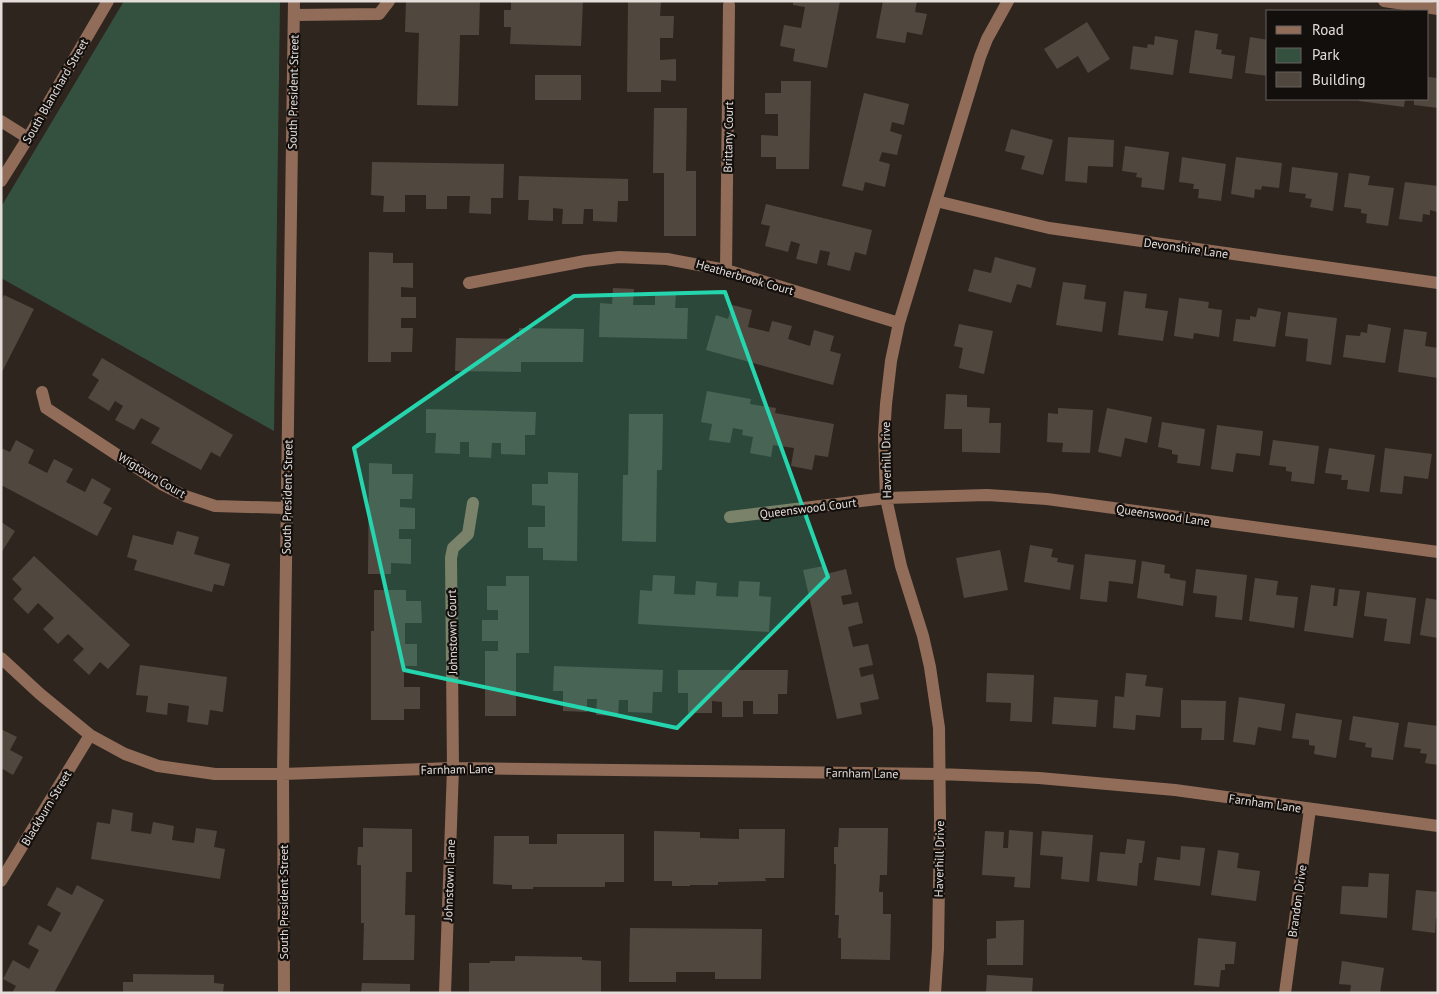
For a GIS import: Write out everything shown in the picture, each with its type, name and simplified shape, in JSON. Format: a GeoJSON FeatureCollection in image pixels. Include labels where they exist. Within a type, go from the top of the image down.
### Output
{"type":"FeatureCollection","features":[{"type":"Feature","properties":{"kind":"street","name":"South Blanchard Street"},"geometry":{"type":"LineString","coordinates":[[1,181],[108,1]]}},
{"type":"Feature","properties":{"kind":"street","name":"South President Street"},"geometry":{"type":"LineString","coordinates":[[284,993],[283,774],[294,1]]}},
{"type":"Feature","properties":{"kind":"street"},"geometry":{"type":"LineString","coordinates":[[294,15],[379,14],[389,1]]}},
{"type":"Feature","properties":{"kind":"street","name":"Haverhill Drive"},"geometry":{"type":"LineString","coordinates":[[935,993],[938,949],[939,728],[930,667],[923,636],[901,566],[886,498],[884,435],[886,404],[891,361],[899,323],[980,57],[987,39],[1008,1]]}},
{"type":"Feature","properties":{"kind":"street"},"geometry":{"type":"LineString","coordinates":[[1384,1],[1438,8]]}},
{"type":"Feature","properties":{"kind":"street","name":"Brittany Court"},"geometry":{"type":"LineString","coordinates":[[726,270],[729,5]]}},
{"type":"Feature","properties":{"kind":"street"},"geometry":{"type":"LineString","coordinates":[[1,122],[28,138]]}},
{"type":"Feature","properties":{"kind":"street","name":"Devonshire Lane"},"geometry":{"type":"LineString","coordinates":[[936,201],[1059,230],[1438,283]]}},
{"type":"Feature","properties":{"kind":"street","name":"Heatherbrook Court"},"geometry":{"type":"LineString","coordinates":[[469,283],[585,261],[619,258],[667,259],[726,270],[899,323]]}},
{"type":"Feature","properties":{"kind":"street","name":"Wigtown Court"},"geometry":{"type":"LineString","coordinates":[[42,392],[46,408],[163,484],[185,496],[215,506],[286,508]]}},
{"type":"Feature","properties":{"kind":"street","name":"Queenswood Lane"},"geometry":{"type":"LineString","coordinates":[[886,498],[987,495],[1047,499],[1438,552]]}},
{"type":"Feature","properties":{"kind":"street","name":"Queenswood Court"},"geometry":{"type":"LineString","coordinates":[[730,517],[886,498]]}},
{"type":"Feature","properties":{"kind":"street","name":"Johnstown Court"},"geometry":{"type":"LineString","coordinates":[[453,768],[451,558],[453,548],[468,534],[473,503]]}},
{"type":"Feature","properties":{"kind":"street","name":"Farnham Lane"},"geometry":{"type":"LineString","coordinates":[[1,658],[40,694],[90,735],[124,754],[158,766],[216,774],[283,774],[453,768],[939,774],[1039,778],[1126,785],[1438,826]]}},
{"type":"Feature","properties":{"kind":"street","name":"Blackburn Street"},"geometry":{"type":"LineString","coordinates":[[1,881],[90,735]]}},
{"type":"Feature","properties":{"kind":"street","name":"Johnstown Lane"},"geometry":{"type":"LineString","coordinates":[[445,993],[453,768]]}},
{"type":"Feature","properties":{"kind":"street","name":"Brandon Drive"},"geometry":{"type":"LineString","coordinates":[[1285,993],[1310,809]]}},
{"type":"Feature","properties":{"kind":"highlighted area"},"geometry":{"type":"Polygon","coordinates":[[[725,292],[828,577],[677,728],[404,670],[354,448],[574,296],[725,292]]]}},
{"type":"Feature","properties":{"kind":"green space"},"geometry":{"type":"Polygon","coordinates":[[[124,1],[280,1],[274,431],[1,278],[1,207],[124,1]]]}},
{"type":"Feature","properties":{"kind":"building"},"geometry":{"type":"Polygon","coordinates":[[[406,1],[480,1],[479,35],[460,35],[458,106],[417,105],[419,33],[405,32],[406,1]]]}},
{"type":"Feature","properties":{"kind":"building"},"geometry":{"type":"Polygon","coordinates":[[[511,1],[583,1],[581,46],[510,44],[511,27],[504,27],[504,10],[511,10],[511,1]]]}},
{"type":"Feature","properties":{"kind":"building"},"geometry":{"type":"Polygon","coordinates":[[[628,1],[661,1],[660,16],[674,16],[673,38],[660,38],[660,60],[676,59],[676,81],[661,80],[661,92],[627,92],[628,1]]]}},
{"type":"Feature","properties":{"kind":"building"},"geometry":{"type":"Polygon","coordinates":[[[793,1],[840,1],[827,68],[793,61],[795,49],[780,46],[784,25],[801,28],[805,7],[793,5],[793,1]]]}},
{"type":"Feature","properties":{"kind":"building"},"geometry":{"type":"Polygon","coordinates":[[[883,1],[917,1],[915,12],[927,14],[922,35],[907,32],[905,43],[876,38],[883,1]]]}},
{"type":"Feature","properties":{"kind":"building"},"geometry":{"type":"Polygon","coordinates":[[[1087,22],[1110,59],[1088,73],[1078,56],[1057,69],[1044,49],[1087,22]]]}},
{"type":"Feature","properties":{"kind":"building"},"geometry":{"type":"Polygon","coordinates":[[[1195,30],[1218,34],[1216,49],[1222,50],[1221,54],[1235,56],[1232,79],[1189,73],[1195,30]]]}},
{"type":"Feature","properties":{"kind":"building"},"geometry":{"type":"Polygon","coordinates":[[[1155,36],[1178,40],[1173,75],[1130,69],[1133,46],[1147,48],[1148,44],[1154,45],[1155,36]]]}},
{"type":"Feature","properties":{"kind":"building"},"geometry":{"type":"Polygon","coordinates":[[[1250,37],[1266,40],[1266,76],[1245,73],[1250,37]]]}},
{"type":"Feature","properties":{"kind":"building"},"geometry":{"type":"Polygon","coordinates":[[[535,75],[581,75],[581,100],[535,100],[535,75]]]}},
{"type":"Feature","properties":{"kind":"building"},"geometry":{"type":"Polygon","coordinates":[[[1429,77],[1438,78],[1438,108],[1414,105],[1414,100],[1429,100],[1429,77]]]}},
{"type":"Feature","properties":{"kind":"building"},"geometry":{"type":"Polygon","coordinates":[[[781,81],[811,81],[809,169],[776,169],[776,157],[761,157],[761,135],[778,136],[778,114],[765,114],[765,93],[781,93],[781,81]]]}},
{"type":"Feature","properties":{"kind":"building"},"geometry":{"type":"Polygon","coordinates":[[[864,93],[909,104],[904,125],[892,122],[890,131],[902,135],[897,155],[882,152],[879,161],[890,164],[885,187],[865,182],[863,191],[842,186],[864,93]]]}},
{"type":"Feature","properties":{"kind":"building"},"geometry":{"type":"Polygon","coordinates":[[[1359,100],[1405,100],[1404,107],[1359,100]]]}},
{"type":"Feature","properties":{"kind":"building"},"geometry":{"type":"Polygon","coordinates":[[[654,108],[687,108],[686,171],[696,171],[696,236],[664,236],[664,173],[653,173],[654,108]]]}},
{"type":"Feature","properties":{"kind":"building"},"geometry":{"type":"Polygon","coordinates":[[[1011,129],[1053,140],[1043,175],[1021,169],[1025,156],[1005,151],[1011,129]]]}},
{"type":"Feature","properties":{"kind":"building"},"geometry":{"type":"Polygon","coordinates":[[[1068,137],[1114,140],[1113,167],[1088,166],[1087,183],[1065,181],[1068,137]]]}},
{"type":"Feature","properties":{"kind":"building"},"geometry":{"type":"Polygon","coordinates":[[[1125,146],[1169,152],[1164,190],[1141,187],[1142,178],[1136,177],[1137,173],[1122,171],[1125,146]]]}},
{"type":"Feature","properties":{"kind":"building"},"geometry":{"type":"Polygon","coordinates":[[[1182,157],[1226,164],[1221,201],[1198,198],[1199,189],[1193,189],[1194,184],[1179,182],[1182,157]]]}},
{"type":"Feature","properties":{"kind":"building"},"geometry":{"type":"Polygon","coordinates":[[[1236,157],[1282,163],[1279,188],[1262,186],[1261,190],[1255,189],[1254,198],[1231,194],[1236,157]]]}},
{"type":"Feature","properties":{"kind":"building"},"geometry":{"type":"Polygon","coordinates":[[[372,162],[504,164],[503,198],[491,198],[491,214],[469,213],[470,196],[447,196],[447,209],[426,209],[426,195],[405,195],[405,212],[383,212],[384,196],[371,195],[372,162]]]}},
{"type":"Feature","properties":{"kind":"building"},"geometry":{"type":"Polygon","coordinates":[[[1292,167],[1338,173],[1333,211],[1310,207],[1312,199],[1305,198],[1306,194],[1289,192],[1292,167]]]}},
{"type":"Feature","properties":{"kind":"building"},"geometry":{"type":"Polygon","coordinates":[[[1349,173],[1370,176],[1368,185],[1394,188],[1388,226],[1366,223],[1367,214],[1361,213],[1361,209],[1344,207],[1349,173]]]}},
{"type":"Feature","properties":{"kind":"building"},"geometry":{"type":"Polygon","coordinates":[[[519,176],[628,179],[628,201],[618,201],[617,222],[593,221],[593,209],[584,209],[583,224],[562,224],[563,209],[553,208],[553,221],[528,220],[529,200],[518,200],[519,176]]]}},
{"type":"Feature","properties":{"kind":"building"},"geometry":{"type":"Polygon","coordinates":[[[1405,182],[1438,186],[1438,212],[1430,210],[1430,215],[1423,214],[1422,222],[1399,219],[1405,182]]]}},
{"type":"Feature","properties":{"kind":"building"},"geometry":{"type":"Polygon","coordinates":[[[766,204],[872,230],[866,255],[855,252],[850,271],[827,265],[830,252],[820,250],[817,264],[796,259],[800,244],[791,241],[788,252],[765,246],[770,226],[761,224],[766,204]]]}},
{"type":"Feature","properties":{"kind":"building"},"geometry":{"type":"Polygon","coordinates":[[[369,252],[393,253],[393,263],[413,263],[413,288],[401,287],[401,297],[416,297],[416,318],[401,318],[401,328],[413,328],[412,352],[391,352],[391,362],[368,362],[369,252]]]}},
{"type":"Feature","properties":{"kind":"building"},"geometry":{"type":"Polygon","coordinates":[[[995,257],[1036,268],[1031,288],[1017,284],[1011,303],[968,291],[974,269],[991,273],[995,257]]]}},
{"type":"Feature","properties":{"kind":"building"},"geometry":{"type":"Polygon","coordinates":[[[1063,282],[1086,285],[1084,299],[1106,302],[1102,332],[1056,325],[1063,282]]]}},
{"type":"Feature","properties":{"kind":"building"},"geometry":{"type":"Polygon","coordinates":[[[613,288],[634,289],[633,305],[655,305],[655,292],[676,293],[675,308],[688,308],[687,339],[599,337],[600,303],[612,304],[613,288]]]}},
{"type":"Feature","properties":{"kind":"building"},"geometry":{"type":"Polygon","coordinates":[[[1124,291],[1147,294],[1145,308],[1168,311],[1163,341],[1118,335],[1124,291]]]}},
{"type":"Feature","properties":{"kind":"building"},"geometry":{"type":"Polygon","coordinates":[[[4,295],[34,309],[1,374],[1,301],[4,295]]]}},
{"type":"Feature","properties":{"kind":"building"},"geometry":{"type":"Polygon","coordinates":[[[1179,298],[1209,302],[1208,308],[1222,310],[1219,337],[1194,333],[1193,339],[1174,336],[1179,298]]]}},
{"type":"Feature","properties":{"kind":"building"},"geometry":{"type":"Polygon","coordinates":[[[732,305],[752,310],[748,327],[769,332],[772,321],[792,326],[788,339],[810,346],[814,330],[834,336],[830,351],[841,354],[833,385],[706,350],[716,315],[728,319],[732,305]]]}},
{"type":"Feature","properties":{"kind":"building"},"geometry":{"type":"Polygon","coordinates":[[[1258,308],[1281,312],[1275,347],[1233,341],[1236,319],[1250,320],[1250,316],[1256,317],[1258,308]]]}},
{"type":"Feature","properties":{"kind":"building"},"geometry":{"type":"Polygon","coordinates":[[[1288,312],[1337,318],[1331,365],[1306,361],[1308,339],[1285,336],[1288,312]]]}},
{"type":"Feature","properties":{"kind":"building"},"geometry":{"type":"Polygon","coordinates":[[[959,324],[993,331],[984,374],[959,368],[963,348],[954,346],[959,324]]]}},
{"type":"Feature","properties":{"kind":"building"},"geometry":{"type":"Polygon","coordinates":[[[1368,324],[1391,328],[1385,363],[1343,357],[1346,335],[1360,336],[1361,332],[1367,333],[1368,324]]]}},
{"type":"Feature","properties":{"kind":"building"},"geometry":{"type":"Polygon","coordinates":[[[519,328],[584,329],[583,362],[521,362],[521,372],[455,371],[456,338],[519,339],[519,328]]]}},
{"type":"Feature","properties":{"kind":"building"},"geometry":{"type":"Polygon","coordinates":[[[1404,329],[1427,332],[1425,346],[1438,348],[1438,378],[1398,372],[1404,329]]]}},
{"type":"Feature","properties":{"kind":"building"},"geometry":{"type":"Polygon","coordinates":[[[102,358],[233,435],[220,457],[211,452],[201,470],[151,443],[160,428],[141,418],[134,430],[115,420],[123,406],[115,401],[109,411],[88,398],[99,380],[92,375],[102,358]]]}},
{"type":"Feature","properties":{"kind":"building"},"geometry":{"type":"Polygon","coordinates":[[[707,391],[751,399],[750,404],[776,408],[775,413],[834,424],[828,457],[815,455],[812,470],[791,466],[794,448],[773,445],[771,457],[750,453],[753,437],[742,435],[743,430],[733,428],[730,443],[709,440],[712,424],[701,422],[707,391]]]}},
{"type":"Feature","properties":{"kind":"building"},"geometry":{"type":"Polygon","coordinates":[[[946,394],[967,395],[967,407],[990,408],[989,423],[1001,423],[1000,453],[962,452],[962,429],[944,429],[946,394]]]}},
{"type":"Feature","properties":{"kind":"building"},"geometry":{"type":"Polygon","coordinates":[[[1058,408],[1093,410],[1090,453],[1062,452],[1063,443],[1047,442],[1048,413],[1058,414],[1058,408]]]}},
{"type":"Feature","properties":{"kind":"building"},"geometry":{"type":"Polygon","coordinates":[[[1107,408],[1152,417],[1147,443],[1125,438],[1121,457],[1098,452],[1107,408]]]}},
{"type":"Feature","properties":{"kind":"building"},"geometry":{"type":"Polygon","coordinates":[[[426,409],[536,412],[535,435],[525,435],[525,455],[501,454],[501,443],[492,443],[491,458],[469,457],[469,442],[460,442],[460,454],[435,453],[436,433],[426,433],[426,409]]]}},
{"type":"Feature","properties":{"kind":"building"},"geometry":{"type":"Polygon","coordinates":[[[629,414],[663,414],[662,470],[657,470],[656,542],[622,541],[623,475],[628,475],[629,414]]]}},
{"type":"Feature","properties":{"kind":"building"},"geometry":{"type":"Polygon","coordinates":[[[1162,422],[1205,429],[1200,466],[1177,463],[1178,455],[1172,454],[1172,450],[1158,447],[1162,422]]]}},
{"type":"Feature","properties":{"kind":"building"},"geometry":{"type":"Polygon","coordinates":[[[1217,425],[1263,431],[1260,456],[1236,453],[1233,472],[1211,469],[1217,425]]]}},
{"type":"Feature","properties":{"kind":"building"},"geometry":{"type":"Polygon","coordinates":[[[16,440],[34,450],[28,463],[47,473],[54,459],[73,469],[66,482],[85,492],[92,478],[111,489],[103,503],[112,508],[97,536],[1,485],[1,448],[10,452],[16,440]]]}},
{"type":"Feature","properties":{"kind":"building"},"geometry":{"type":"Polygon","coordinates":[[[1273,440],[1319,446],[1314,484],[1291,481],[1292,472],[1286,471],[1286,467],[1269,465],[1273,440]]]}},
{"type":"Feature","properties":{"kind":"building"},"geometry":{"type":"Polygon","coordinates":[[[1329,448],[1375,455],[1369,492],[1347,489],[1348,480],[1341,480],[1342,475],[1325,473],[1329,448]]]}},
{"type":"Feature","properties":{"kind":"building"},"geometry":{"type":"Polygon","coordinates":[[[1385,448],[1432,454],[1428,479],[1404,476],[1402,494],[1380,492],[1385,448]]]}},
{"type":"Feature","properties":{"kind":"building"},"geometry":{"type":"Polygon","coordinates":[[[369,463],[392,464],[392,474],[413,474],[412,499],[400,499],[400,507],[415,508],[415,529],[399,529],[399,539],[411,539],[411,564],[391,563],[391,574],[368,574],[369,463]]]}},
{"type":"Feature","properties":{"kind":"building"},"geometry":{"type":"Polygon","coordinates":[[[548,472],[578,473],[577,561],[543,560],[543,548],[528,548],[528,527],[545,527],[545,506],[532,505],[532,484],[548,484],[548,472]]]}},
{"type":"Feature","properties":{"kind":"building"},"geometry":{"type":"Polygon","coordinates":[[[1,522],[15,531],[1,553],[1,522]]]}},
{"type":"Feature","properties":{"kind":"building"},"geometry":{"type":"Polygon","coordinates":[[[177,531],[199,537],[194,554],[230,564],[224,586],[214,584],[212,592],[134,570],[137,560],[127,557],[133,535],[173,545],[177,531]]]}},
{"type":"Feature","properties":{"kind":"building"},"geometry":{"type":"Polygon","coordinates":[[[1030,545],[1053,549],[1051,557],[1058,558],[1057,562],[1074,565],[1070,590],[1024,582],[1030,545]]]}},
{"type":"Feature","properties":{"kind":"building"},"geometry":{"type":"Polygon","coordinates":[[[1000,550],[1008,590],[964,598],[956,558],[1000,550]]]}},
{"type":"Feature","properties":{"kind":"building"},"geometry":{"type":"Polygon","coordinates":[[[1085,554],[1136,560],[1133,584],[1109,581],[1107,602],[1080,599],[1085,554]]]}},
{"type":"Feature","properties":{"kind":"building"},"geometry":{"type":"Polygon","coordinates":[[[34,556],[130,645],[108,669],[100,662],[89,675],[73,660],[84,649],[68,634],[58,644],[43,629],[54,618],[38,603],[28,614],[13,599],[22,589],[12,579],[34,556]]]}},
{"type":"Feature","properties":{"kind":"building"},"geometry":{"type":"Polygon","coordinates":[[[1142,561],[1165,565],[1164,573],[1170,574],[1170,578],[1186,581],[1183,606],[1137,598],[1142,561]]]}},
{"type":"Feature","properties":{"kind":"building"},"geometry":{"type":"Polygon","coordinates":[[[824,566],[826,574],[846,569],[852,594],[841,596],[843,605],[858,602],[863,623],[848,627],[853,647],[868,644],[873,665],[859,668],[861,677],[873,674],[879,699],[860,703],[862,714],[837,719],[803,570],[824,566]]]}},
{"type":"Feature","properties":{"kind":"building"},"geometry":{"type":"Polygon","coordinates":[[[1196,569],[1247,575],[1242,620],[1215,617],[1217,596],[1193,593],[1196,569]]]}},
{"type":"Feature","properties":{"kind":"building"},"geometry":{"type":"Polygon","coordinates":[[[653,575],[675,576],[674,594],[695,595],[696,581],[717,583],[716,596],[738,597],[739,581],[760,582],[759,596],[771,597],[769,632],[638,624],[640,590],[652,591],[653,575]]]}},
{"type":"Feature","properties":{"kind":"building"},"geometry":{"type":"Polygon","coordinates":[[[506,576],[529,576],[529,653],[516,653],[516,716],[485,716],[485,651],[498,651],[498,641],[482,641],[482,620],[498,620],[498,610],[487,610],[487,586],[506,586],[506,576]]]}},
{"type":"Feature","properties":{"kind":"building"},"geometry":{"type":"Polygon","coordinates":[[[1255,578],[1278,581],[1276,595],[1298,597],[1294,628],[1249,621],[1255,578]]]}},
{"type":"Feature","properties":{"kind":"building"},"geometry":{"type":"Polygon","coordinates":[[[1311,585],[1335,588],[1333,606],[1337,606],[1339,589],[1360,591],[1353,638],[1304,631],[1311,585]]]}},
{"type":"Feature","properties":{"kind":"building"},"geometry":{"type":"Polygon","coordinates":[[[374,590],[406,590],[406,601],[421,601],[422,623],[405,623],[405,644],[417,644],[417,666],[404,666],[404,687],[420,687],[420,709],[404,709],[404,720],[371,720],[371,631],[374,631],[374,590]]]}},
{"type":"Feature","properties":{"kind":"building"},"geometry":{"type":"Polygon","coordinates":[[[1367,592],[1416,598],[1410,644],[1384,641],[1387,619],[1364,616],[1367,592]]]}},
{"type":"Feature","properties":{"kind":"building"},"geometry":{"type":"Polygon","coordinates":[[[1426,598],[1438,600],[1438,638],[1420,635],[1426,598]]]}},
{"type":"Feature","properties":{"kind":"building"},"geometry":{"type":"Polygon","coordinates":[[[140,665],[227,677],[223,712],[210,710],[208,725],[187,722],[189,706],[168,703],[167,715],[146,712],[148,696],[136,695],[140,665]]]}},
{"type":"Feature","properties":{"kind":"building"},"geometry":{"type":"Polygon","coordinates":[[[554,666],[663,670],[662,692],[653,692],[652,713],[628,712],[628,700],[619,700],[618,716],[596,715],[597,699],[587,699],[587,712],[563,711],[563,691],[553,691],[554,666]]]}},
{"type":"Feature","properties":{"kind":"building"},"geometry":{"type":"Polygon","coordinates":[[[678,670],[788,670],[787,694],[778,694],[778,714],[753,714],[753,701],[743,701],[743,717],[722,717],[722,702],[712,701],[712,713],[688,713],[688,693],[678,693],[678,670]]]}},
{"type":"Feature","properties":{"kind":"building"},"geometry":{"type":"Polygon","coordinates":[[[987,673],[1034,675],[1032,722],[1010,721],[1011,703],[986,702],[987,673]]]}},
{"type":"Feature","properties":{"kind":"building"},"geometry":{"type":"Polygon","coordinates":[[[1126,673],[1147,675],[1145,686],[1163,688],[1160,717],[1136,715],[1135,730],[1113,728],[1115,696],[1124,697],[1126,673]]]}},
{"type":"Feature","properties":{"kind":"building"},"geometry":{"type":"Polygon","coordinates":[[[1054,697],[1098,700],[1096,727],[1052,724],[1054,697]]]}},
{"type":"Feature","properties":{"kind":"building"},"geometry":{"type":"Polygon","coordinates":[[[1239,697],[1285,704],[1281,731],[1258,727],[1255,745],[1233,742],[1239,697]]]}},
{"type":"Feature","properties":{"kind":"building"},"geometry":{"type":"Polygon","coordinates":[[[1181,700],[1226,701],[1224,740],[1201,740],[1202,728],[1181,728],[1181,700]]]}},
{"type":"Feature","properties":{"kind":"building"},"geometry":{"type":"Polygon","coordinates":[[[1296,713],[1342,720],[1336,758],[1314,754],[1315,746],[1309,745],[1309,740],[1292,738],[1296,713]]]}},
{"type":"Feature","properties":{"kind":"building"},"geometry":{"type":"Polygon","coordinates":[[[1353,716],[1399,723],[1393,760],[1371,757],[1372,748],[1365,747],[1366,743],[1349,740],[1353,716]]]}},
{"type":"Feature","properties":{"kind":"building"},"geometry":{"type":"Polygon","coordinates":[[[1408,722],[1438,726],[1438,765],[1425,763],[1427,754],[1420,753],[1421,749],[1404,747],[1408,722]]]}},
{"type":"Feature","properties":{"kind":"building"},"geometry":{"type":"Polygon","coordinates":[[[1,729],[17,737],[10,750],[23,757],[13,775],[1,768],[1,729]]]}},
{"type":"Feature","properties":{"kind":"building"},"geometry":{"type":"Polygon","coordinates":[[[112,809],[133,813],[131,831],[151,834],[153,822],[174,826],[172,840],[194,843],[196,828],[217,831],[214,847],[225,849],[220,879],[91,859],[97,822],[110,824],[112,809]]]}},
{"type":"Feature","properties":{"kind":"building"},"geometry":{"type":"Polygon","coordinates":[[[363,828],[412,829],[412,872],[406,872],[405,915],[415,915],[414,960],[363,960],[364,923],[361,923],[361,865],[357,865],[358,847],[363,847],[363,828]]]}},
{"type":"Feature","properties":{"kind":"building"},"geometry":{"type":"Polygon","coordinates":[[[839,828],[888,828],[887,875],[880,875],[879,892],[883,892],[883,914],[891,914],[890,960],[841,959],[841,938],[838,938],[839,915],[835,915],[836,864],[834,864],[834,847],[838,847],[839,828]]]}},
{"type":"Feature","properties":{"kind":"building"},"geometry":{"type":"Polygon","coordinates":[[[739,829],[785,829],[784,878],[765,878],[766,881],[718,882],[718,885],[690,886],[672,886],[672,881],[654,881],[654,831],[700,832],[700,838],[739,839],[739,829]]]}},
{"type":"Feature","properties":{"kind":"building"},"geometry":{"type":"Polygon","coordinates":[[[1009,830],[1033,832],[1030,888],[1014,887],[1015,877],[982,875],[985,831],[1004,832],[1003,848],[1008,848],[1009,830]]]}},
{"type":"Feature","properties":{"kind":"building"},"geometry":{"type":"Polygon","coordinates":[[[1042,831],[1093,835],[1089,882],[1061,879],[1063,857],[1040,855],[1042,831]]]}},
{"type":"Feature","properties":{"kind":"building"},"geometry":{"type":"Polygon","coordinates":[[[557,834],[624,834],[624,882],[605,882],[605,887],[533,887],[533,889],[512,889],[512,885],[493,884],[494,836],[529,836],[529,844],[557,844],[557,834]]]}},
{"type":"Feature","properties":{"kind":"building"},"geometry":{"type":"Polygon","coordinates":[[[1127,839],[1145,841],[1142,863],[1139,863],[1137,886],[1097,881],[1100,852],[1125,854],[1127,839]]]}},
{"type":"Feature","properties":{"kind":"building"},"geometry":{"type":"Polygon","coordinates":[[[1181,846],[1205,848],[1200,886],[1154,880],[1157,857],[1180,860],[1181,846]]]}},
{"type":"Feature","properties":{"kind":"building"},"geometry":{"type":"Polygon","coordinates":[[[1218,850],[1239,853],[1237,868],[1260,871],[1256,901],[1211,895],[1218,850]]]}},
{"type":"Feature","properties":{"kind":"building"},"geometry":{"type":"Polygon","coordinates":[[[1369,873],[1389,874],[1387,918],[1340,914],[1342,886],[1368,887],[1369,873]]]}},
{"type":"Feature","properties":{"kind":"building"},"geometry":{"type":"Polygon","coordinates":[[[77,885],[104,900],[54,993],[12,993],[16,986],[3,979],[13,960],[29,969],[39,950],[28,944],[38,925],[51,932],[61,913],[47,905],[57,887],[72,895],[77,885]]]}},
{"type":"Feature","properties":{"kind":"building"},"geometry":{"type":"Polygon","coordinates":[[[1416,890],[1438,892],[1438,918],[1436,918],[1435,933],[1412,930],[1416,890]]]}},
{"type":"Feature","properties":{"kind":"building"},"geometry":{"type":"Polygon","coordinates":[[[1024,920],[1023,965],[987,965],[987,939],[996,938],[996,921],[1024,920]]]}},
{"type":"Feature","properties":{"kind":"building"},"geometry":{"type":"Polygon","coordinates":[[[630,928],[762,929],[761,979],[715,979],[715,972],[676,972],[676,982],[629,982],[630,928]]]}},
{"type":"Feature","properties":{"kind":"building"},"geometry":{"type":"Polygon","coordinates":[[[1198,938],[1236,942],[1234,964],[1225,964],[1225,970],[1221,970],[1219,987],[1194,985],[1198,938]]]}},
{"type":"Feature","properties":{"kind":"building"},"geometry":{"type":"Polygon","coordinates":[[[515,956],[582,957],[582,960],[601,961],[601,993],[469,993],[469,963],[515,961],[515,956]]]}},
{"type":"Feature","properties":{"kind":"building"},"geometry":{"type":"Polygon","coordinates":[[[1342,961],[1384,968],[1380,993],[1350,992],[1351,985],[1339,984],[1342,961]]]}},
{"type":"Feature","properties":{"kind":"building"},"geometry":{"type":"Polygon","coordinates":[[[133,974],[214,975],[214,983],[224,984],[223,993],[123,993],[123,982],[133,982],[133,974]]]}},
{"type":"Feature","properties":{"kind":"building"},"geometry":{"type":"Polygon","coordinates":[[[987,975],[1033,978],[1032,993],[986,993],[987,975]]]}},
{"type":"Feature","properties":{"kind":"building"},"geometry":{"type":"Polygon","coordinates":[[[362,983],[410,984],[410,993],[361,993],[362,983]]]}}]}
